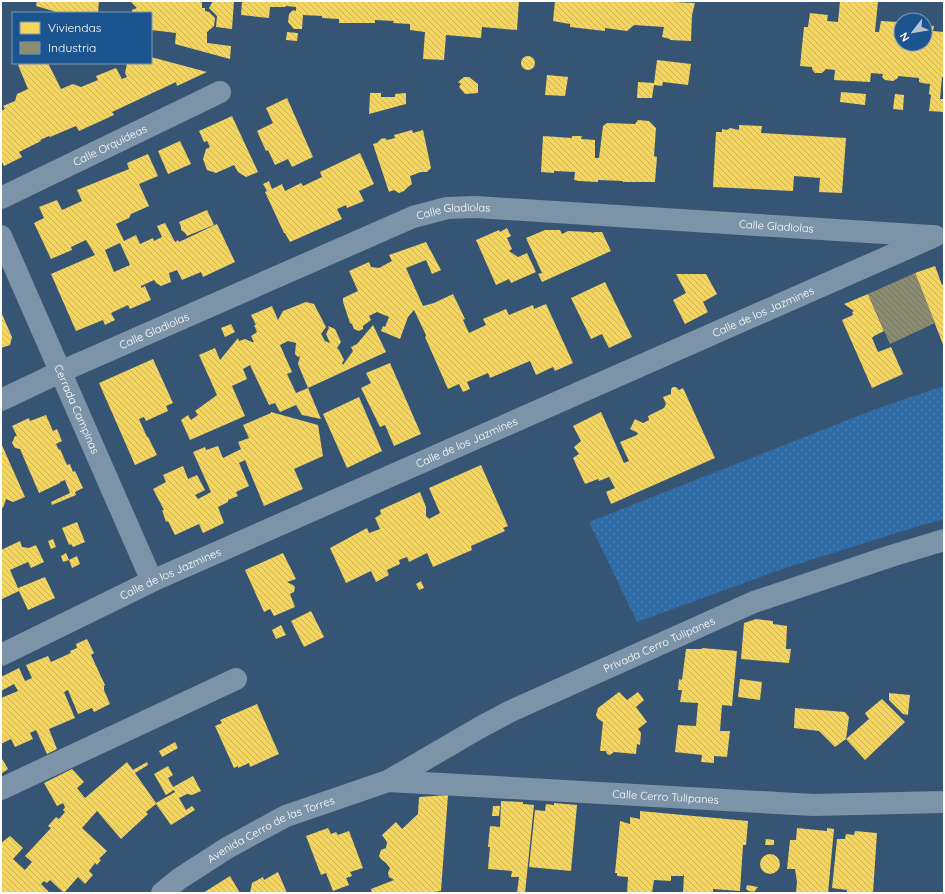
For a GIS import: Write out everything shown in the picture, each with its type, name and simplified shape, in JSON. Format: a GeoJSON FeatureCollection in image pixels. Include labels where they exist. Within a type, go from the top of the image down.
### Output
{"type":"FeatureCollection","features":[{"type":"Feature","properties":{"kind":"street","name":"Calle Orquídeas"},"geometry":{"type":"LineString","coordinates":[[1,198],[220,92]]}},
{"type":"Feature","properties":{"kind":"street","name":"Calle Gladiolas"},"geometry":{"type":"LineString","coordinates":[[1,400],[60,372],[413,217],[447,208],[476,207],[940,237]]}},
{"type":"Feature","properties":{"kind":"street","name":"Cerrada Campinas"},"geometry":{"type":"LineString","coordinates":[[1,236],[152,581]]}},
{"type":"Feature","properties":{"kind":"street","name":"Calle de los Jazmines"},"geometry":{"type":"LineString","coordinates":[[1,655],[152,581],[940,237]]}},
{"type":"Feature","properties":{"kind":"street","name":"Privada Cerro Tulipanes"},"geometry":{"type":"LineString","coordinates":[[388,781],[511,711],[754,602],[891,556],[944,540]]}},
{"type":"Feature","properties":{"kind":"street"},"geometry":{"type":"LineString","coordinates":[[1,789],[236,678]]}},
{"type":"Feature","properties":{"kind":"street","name":"Calle Cerro Tulipanes"},"geometry":{"type":"LineString","coordinates":[[388,781],[813,805],[944,802]]}},
{"type":"Feature","properties":{"kind":"street","name":"Avenida Cerro de las Torres"},"geometry":{"type":"LineString","coordinates":[[162,893],[179,879],[227,848],[286,816],[388,781]]}},
{"type":"Feature","properties":{"kind":"shaded area"},"geometry":{"type":"Polygon","coordinates":[[[944,386],[944,519],[785,568],[637,622],[589,522],[873,410],[944,386]]]}},
{"type":"Feature","properties":{"kind":"building: Viviendas"},"geometry":{"type":"Polygon","coordinates":[[[37,1],[99,1],[98,12],[57,12],[36,6],[37,1]]]}},
{"type":"Feature","properties":{"kind":"building: Viviendas"},"geometry":{"type":"Polygon","coordinates":[[[130,1],[202,1],[202,8],[205,8],[205,11],[209,12],[215,18],[214,26],[207,32],[207,43],[231,46],[230,59],[175,44],[176,33],[152,30],[152,12],[132,12],[132,10],[137,8],[130,1]]]}},
{"type":"Feature","properties":{"kind":"building: Viviendas"},"geometry":{"type":"Polygon","coordinates":[[[213,1],[234,1],[232,29],[216,27],[217,16],[209,8],[213,1]]]}},
{"type":"Feature","properties":{"kind":"building: Viviendas"},"geometry":{"type":"Polygon","coordinates":[[[242,1],[519,1],[517,30],[482,27],[481,38],[446,35],[444,60],[423,59],[425,32],[410,30],[410,24],[375,20],[375,23],[339,23],[339,19],[303,15],[302,29],[294,29],[288,22],[289,14],[293,10],[296,11],[296,7],[270,7],[269,18],[241,15],[242,1]]]}},
{"type":"Feature","properties":{"kind":"building: Viviendas"},"geometry":{"type":"Polygon","coordinates":[[[555,1],[673,1],[695,3],[692,15],[691,41],[670,40],[662,37],[664,27],[634,25],[627,31],[605,28],[605,31],[570,27],[570,24],[553,21],[555,1]]]}},
{"type":"Feature","properties":{"kind":"building: Viviendas"},"geometry":{"type":"Polygon","coordinates":[[[840,1],[878,1],[875,32],[879,32],[881,21],[893,22],[893,52],[933,52],[933,31],[944,32],[944,77],[942,77],[940,99],[944,99],[944,112],[929,111],[931,95],[929,94],[930,84],[919,82],[919,78],[898,76],[898,78],[893,81],[885,80],[882,77],[883,74],[871,73],[870,82],[834,80],[835,70],[826,69],[822,73],[815,73],[812,67],[800,66],[804,27],[808,27],[810,13],[828,15],[827,21],[838,22],[840,1]]]}},
{"type":"Feature","properties":{"kind":"building: Viviendas"},"geometry":{"type":"Polygon","coordinates":[[[287,32],[298,33],[297,41],[286,40],[287,32]]]}},
{"type":"Feature","properties":{"kind":"building: Viviendas"},"geometry":{"type":"Polygon","coordinates":[[[528,56],[533,58],[535,63],[533,68],[528,70],[523,68],[521,63],[523,58],[528,56]]]}},
{"type":"Feature","properties":{"kind":"building: Viviendas"},"geometry":{"type":"Polygon","coordinates":[[[152,57],[207,72],[177,86],[176,82],[112,112],[114,115],[79,131],[76,126],[40,140],[41,141],[19,152],[22,157],[4,166],[1,160],[1,111],[5,109],[3,106],[15,101],[17,94],[28,89],[18,65],[48,64],[61,89],[73,84],[81,87],[98,80],[96,76],[116,68],[122,79],[127,77],[125,73],[127,64],[152,64],[152,57]]]}},
{"type":"Feature","properties":{"kind":"building: Viviendas"},"geometry":{"type":"Polygon","coordinates":[[[657,60],[691,64],[688,85],[663,82],[662,86],[654,85],[652,98],[637,98],[638,82],[654,83],[657,60]]]}},
{"type":"Feature","properties":{"kind":"building: Viviendas"},"geometry":{"type":"Polygon","coordinates":[[[547,75],[568,77],[565,96],[545,95],[547,75]]]}},
{"type":"Feature","properties":{"kind":"building: Viviendas"},"geometry":{"type":"Polygon","coordinates":[[[464,77],[469,77],[478,84],[478,93],[465,94],[459,87],[461,84],[458,82],[464,77]]]}},
{"type":"Feature","properties":{"kind":"building: Viviendas"},"geometry":{"type":"Polygon","coordinates":[[[841,92],[866,94],[865,105],[840,102],[841,92]]]}},
{"type":"Feature","properties":{"kind":"building: Viviendas"},"geometry":{"type":"Polygon","coordinates":[[[370,93],[381,93],[381,97],[395,97],[395,94],[406,93],[406,104],[369,114],[370,93]]]}},
{"type":"Feature","properties":{"kind":"building: Viviendas"},"geometry":{"type":"Polygon","coordinates":[[[895,94],[904,95],[903,110],[893,109],[895,94]]]}},
{"type":"Feature","properties":{"kind":"building: Viviendas"},"geometry":{"type":"Polygon","coordinates":[[[287,98],[313,157],[292,167],[288,159],[275,165],[268,150],[266,151],[257,131],[273,123],[266,108],[287,98]]]}},
{"type":"Feature","properties":{"kind":"building: Viviendas"},"geometry":{"type":"Polygon","coordinates":[[[232,116],[258,172],[246,177],[238,172],[234,165],[216,173],[207,170],[203,159],[206,149],[210,147],[207,141],[204,142],[199,131],[232,116]]]}},
{"type":"Feature","properties":{"kind":"building: Viviendas"},"geometry":{"type":"Polygon","coordinates":[[[638,120],[649,121],[656,128],[654,156],[657,157],[655,182],[598,180],[598,182],[579,181],[574,180],[575,172],[541,172],[543,136],[572,138],[572,136],[582,136],[581,139],[595,140],[595,158],[599,158],[603,126],[607,123],[635,124],[638,120]]]}},
{"type":"Feature","properties":{"kind":"building: Viviendas"},"geometry":{"type":"Polygon","coordinates":[[[739,125],[762,126],[761,133],[846,138],[842,193],[819,192],[820,178],[794,176],[793,191],[713,187],[716,132],[722,132],[722,129],[727,130],[730,128],[739,130],[739,125]]]}},
{"type":"Feature","properties":{"kind":"building: Viviendas"},"geometry":{"type":"Polygon","coordinates":[[[412,130],[413,133],[423,130],[431,168],[427,172],[421,172],[410,176],[412,184],[404,191],[399,193],[394,190],[389,192],[373,144],[377,143],[381,139],[385,138],[387,140],[395,138],[394,135],[412,130]]]}},
{"type":"Feature","properties":{"kind":"building: Viviendas"},"geometry":{"type":"Polygon","coordinates":[[[180,141],[191,164],[168,174],[158,151],[180,141]]]}},
{"type":"Feature","properties":{"kind":"building: Viviendas"},"geometry":{"type":"Polygon","coordinates":[[[360,153],[374,184],[359,191],[364,201],[347,208],[346,205],[337,209],[342,219],[290,242],[284,233],[265,192],[267,191],[263,184],[269,181],[272,189],[282,184],[285,191],[301,183],[303,186],[322,177],[320,172],[360,153]]]}},
{"type":"Feature","properties":{"kind":"building: Viviendas"},"geometry":{"type":"Polygon","coordinates":[[[148,154],[158,176],[139,184],[149,206],[131,214],[129,218],[116,224],[124,241],[136,235],[140,244],[153,238],[154,241],[162,237],[157,226],[165,223],[175,242],[178,240],[179,242],[217,224],[235,262],[203,277],[201,272],[182,280],[177,270],[169,273],[171,282],[161,286],[154,280],[141,286],[141,288],[145,286],[151,300],[130,309],[128,305],[111,313],[115,320],[105,325],[103,320],[76,331],[51,274],[95,255],[86,240],[71,247],[72,250],[51,259],[34,223],[44,218],[39,207],[57,200],[62,210],[82,201],[77,190],[129,169],[127,163],[148,154]],[[120,243],[105,250],[114,272],[130,265],[120,243]]]}},
{"type":"Feature","properties":{"kind":"building: Viviendas"},"geometry":{"type":"Polygon","coordinates":[[[207,210],[214,225],[187,236],[181,230],[179,222],[207,210]]]}},
{"type":"Feature","properties":{"kind":"building: Viviendas"},"geometry":{"type":"Polygon","coordinates":[[[507,228],[511,236],[507,238],[512,249],[509,251],[518,257],[527,253],[536,272],[511,283],[509,279],[496,285],[476,240],[499,230],[500,232],[507,228]]]}},
{"type":"Feature","properties":{"kind":"building: Viviendas"},"geometry":{"type":"Polygon","coordinates":[[[545,230],[560,230],[562,234],[568,231],[592,233],[602,232],[611,251],[542,282],[538,274],[542,273],[526,238],[545,230]]]}},
{"type":"Feature","properties":{"kind":"building: Viviendas"},"geometry":{"type":"Polygon","coordinates":[[[426,242],[441,270],[432,274],[426,260],[406,268],[423,306],[434,303],[453,294],[465,319],[463,320],[469,333],[486,325],[483,319],[506,309],[509,315],[533,305],[534,309],[546,304],[573,363],[555,371],[553,367],[536,375],[530,361],[490,378],[488,373],[467,382],[470,389],[463,392],[459,384],[448,389],[414,310],[408,317],[400,339],[381,331],[383,326],[385,327],[389,317],[377,312],[369,316],[371,320],[363,326],[363,329],[359,331],[354,329],[350,323],[343,302],[343,298],[358,291],[349,271],[369,262],[371,267],[379,268],[392,261],[389,255],[426,242]]]}},
{"type":"Feature","properties":{"kind":"building: Viviendas"},"geometry":{"type":"Polygon","coordinates":[[[935,266],[942,285],[944,284],[944,347],[915,273],[935,266]]]}},
{"type":"Feature","properties":{"kind":"building: Viviendas"},"geometry":{"type":"Polygon","coordinates":[[[676,274],[706,274],[717,294],[703,302],[708,312],[685,324],[673,300],[686,293],[676,274]]]}},
{"type":"Feature","properties":{"kind":"building: Viviendas"},"geometry":{"type":"Polygon","coordinates":[[[605,282],[632,337],[609,348],[602,334],[591,339],[571,298],[605,282]]]}},
{"type":"Feature","properties":{"kind":"building: Viviendas"},"geometry":{"type":"Polygon","coordinates":[[[868,294],[884,331],[872,338],[878,352],[891,347],[903,374],[872,388],[842,320],[853,315],[852,312],[854,311],[844,304],[868,294]]]}},
{"type":"Feature","properties":{"kind":"building: Viviendas"},"geometry":{"type":"Polygon","coordinates":[[[306,302],[314,304],[326,327],[321,334],[325,341],[330,343],[326,334],[329,328],[328,326],[335,329],[341,342],[337,348],[344,360],[342,363],[343,365],[353,351],[351,347],[357,344],[373,325],[386,352],[308,388],[321,419],[302,415],[296,405],[280,412],[275,403],[269,405],[250,365],[243,369],[247,379],[232,386],[245,416],[190,440],[181,420],[188,415],[191,420],[198,415],[195,411],[217,395],[199,355],[215,348],[220,360],[238,338],[239,341],[245,339],[254,342],[251,336],[257,332],[254,325],[256,325],[251,315],[272,306],[278,320],[283,311],[306,302]],[[288,341],[280,345],[292,372],[287,374],[296,393],[308,388],[298,364],[300,356],[298,357],[295,354],[296,343],[288,341]]]}},
{"type":"Feature","properties":{"kind":"building: Viviendas"},"geometry":{"type":"Polygon","coordinates":[[[1,312],[12,337],[10,345],[1,348],[1,312]]]}},
{"type":"Feature","properties":{"kind":"building: Viviendas"},"geometry":{"type":"Polygon","coordinates":[[[231,324],[235,332],[225,337],[221,328],[231,324]]]}},
{"type":"Feature","properties":{"kind":"building: Viviendas"},"geometry":{"type":"Polygon","coordinates":[[[153,359],[173,403],[166,406],[168,411],[146,421],[144,417],[139,419],[157,455],[135,465],[99,383],[153,359]]]}},
{"type":"Feature","properties":{"kind":"building: Viviendas"},"geometry":{"type":"Polygon","coordinates":[[[390,363],[421,434],[394,446],[385,425],[380,427],[361,388],[371,383],[366,373],[390,363]]]}},
{"type":"Feature","properties":{"kind":"building: Viviendas"},"geometry":{"type":"Polygon","coordinates":[[[676,387],[679,390],[683,388],[715,458],[611,504],[606,492],[615,488],[609,477],[585,484],[573,458],[579,454],[574,447],[581,441],[573,426],[601,412],[624,463],[629,461],[620,442],[637,435],[638,433],[630,429],[635,419],[643,423],[649,420],[648,416],[664,408],[666,404],[663,397],[671,394],[671,389],[676,387]]]}},
{"type":"Feature","properties":{"kind":"building: Viviendas"},"geometry":{"type":"Polygon","coordinates":[[[359,397],[382,451],[347,468],[323,414],[359,397]]]}},
{"type":"Feature","properties":{"kind":"building: Viviendas"},"geometry":{"type":"Polygon","coordinates":[[[271,412],[318,425],[323,456],[294,469],[303,489],[264,506],[245,460],[239,463],[249,486],[236,492],[238,496],[228,500],[228,502],[218,507],[224,523],[203,533],[199,524],[175,535],[168,521],[166,522],[162,510],[164,510],[153,489],[166,482],[163,475],[183,466],[188,479],[197,475],[205,490],[195,495],[198,499],[211,492],[193,452],[205,447],[206,450],[218,446],[223,458],[241,449],[238,442],[249,438],[243,425],[271,412]]]}},
{"type":"Feature","properties":{"kind":"building: Viviendas"},"geometry":{"type":"Polygon","coordinates":[[[46,415],[53,431],[57,429],[62,441],[56,444],[59,450],[60,449],[67,465],[70,464],[73,472],[75,471],[83,488],[75,492],[76,495],[52,505],[51,502],[70,493],[65,480],[39,493],[20,449],[15,448],[12,443],[15,436],[17,436],[12,426],[29,418],[30,421],[46,415]]]}},
{"type":"Feature","properties":{"kind":"building: Viviendas"},"geometry":{"type":"Polygon","coordinates":[[[1,443],[25,497],[13,502],[6,499],[3,508],[1,507],[1,443]]]}},
{"type":"Feature","properties":{"kind":"building: Viviendas"},"geometry":{"type":"Polygon","coordinates":[[[481,465],[508,526],[503,528],[505,531],[471,546],[472,550],[433,567],[427,553],[409,562],[407,557],[399,560],[400,564],[387,570],[389,575],[376,582],[371,571],[346,583],[330,548],[367,528],[369,533],[380,529],[375,518],[381,514],[380,510],[420,492],[426,507],[427,518],[428,517],[429,519],[440,513],[429,488],[481,465]]]}},
{"type":"Feature","properties":{"kind":"building: Viviendas"},"geometry":{"type":"Polygon","coordinates":[[[77,522],[85,542],[73,547],[71,544],[69,545],[62,528],[77,522]]]}},
{"type":"Feature","properties":{"kind":"building: Viviendas"},"geometry":{"type":"Polygon","coordinates":[[[53,539],[56,547],[51,549],[48,541],[53,539]]]}},
{"type":"Feature","properties":{"kind":"building: Viviendas"},"geometry":{"type":"Polygon","coordinates":[[[20,541],[22,547],[29,548],[36,545],[44,562],[31,568],[28,562],[10,570],[18,588],[45,577],[55,598],[28,610],[19,591],[2,599],[1,596],[1,550],[20,541]]]}},
{"type":"Feature","properties":{"kind":"building: Viviendas"},"geometry":{"type":"Polygon","coordinates":[[[66,553],[69,560],[63,562],[61,556],[66,553]]]}},
{"type":"Feature","properties":{"kind":"building: Viviendas"},"geometry":{"type":"Polygon","coordinates":[[[283,553],[296,579],[287,582],[295,587],[294,592],[290,594],[295,607],[274,616],[270,609],[264,612],[245,570],[283,553]]]}},
{"type":"Feature","properties":{"kind":"building: Viviendas"},"geometry":{"type":"Polygon","coordinates":[[[77,556],[80,564],[72,568],[69,560],[77,556]]]}},
{"type":"Feature","properties":{"kind":"building: Viviendas"},"geometry":{"type":"Polygon","coordinates":[[[421,581],[424,588],[419,590],[416,584],[421,581]]]}},
{"type":"Feature","properties":{"kind":"building: Viviendas"},"geometry":{"type":"Polygon","coordinates":[[[311,611],[324,637],[304,647],[291,621],[311,611]]]}},
{"type":"Feature","properties":{"kind":"building: Viviendas"},"geometry":{"type":"Polygon","coordinates":[[[756,619],[773,621],[773,624],[787,626],[786,649],[791,649],[789,663],[741,659],[744,623],[756,619]]]}},
{"type":"Feature","properties":{"kind":"building: Viviendas"},"geometry":{"type":"Polygon","coordinates":[[[281,625],[286,635],[276,639],[272,630],[281,625]]]}},
{"type":"Feature","properties":{"kind":"building: Viviendas"},"geometry":{"type":"Polygon","coordinates":[[[87,639],[94,653],[91,655],[105,685],[104,690],[110,704],[94,712],[92,708],[78,714],[68,690],[64,692],[75,718],[49,729],[57,749],[47,754],[36,730],[30,733],[33,739],[15,747],[11,739],[1,744],[1,698],[18,691],[14,684],[1,691],[1,677],[19,668],[25,681],[32,678],[26,665],[48,656],[51,662],[71,653],[70,651],[77,648],[76,644],[87,639]]]}},
{"type":"Feature","properties":{"kind":"building: Viviendas"},"geometry":{"type":"Polygon","coordinates":[[[702,648],[737,651],[732,706],[722,705],[720,731],[730,731],[727,757],[714,756],[714,763],[701,762],[702,755],[675,752],[678,725],[696,726],[698,703],[680,702],[682,690],[678,690],[679,679],[682,680],[686,649],[702,648]]]}},
{"type":"Feature","properties":{"kind":"building: Viviendas"},"geometry":{"type":"Polygon","coordinates":[[[740,679],[762,682],[760,700],[738,697],[740,679]]]}},
{"type":"Feature","properties":{"kind":"building: Viviendas"},"geometry":{"type":"Polygon","coordinates":[[[619,692],[627,700],[638,692],[644,700],[636,707],[647,722],[638,729],[641,733],[640,745],[637,744],[636,754],[614,752],[610,755],[607,754],[606,751],[600,751],[603,722],[598,719],[596,715],[598,708],[619,692]]]}},
{"type":"Feature","properties":{"kind":"building: Viviendas"},"geometry":{"type":"Polygon","coordinates":[[[889,693],[910,695],[908,715],[903,714],[889,700],[889,693]]]}},
{"type":"Feature","properties":{"kind":"building: Viviendas"},"geometry":{"type":"Polygon","coordinates":[[[882,699],[905,722],[865,760],[846,739],[869,719],[865,713],[882,699]]]}},
{"type":"Feature","properties":{"kind":"building: Viviendas"},"geometry":{"type":"Polygon","coordinates":[[[257,704],[279,754],[250,767],[249,763],[238,768],[238,766],[234,768],[215,726],[222,723],[220,720],[257,704]]]}},
{"type":"Feature","properties":{"kind":"building: Viviendas"},"geometry":{"type":"Polygon","coordinates":[[[795,708],[845,712],[849,717],[846,739],[835,747],[819,731],[794,728],[795,708]]]}},
{"type":"Feature","properties":{"kind":"building: Viviendas"},"geometry":{"type":"Polygon","coordinates":[[[175,742],[178,748],[162,757],[159,751],[175,742]]]}},
{"type":"Feature","properties":{"kind":"building: Viviendas"},"geometry":{"type":"Polygon","coordinates":[[[1,757],[8,769],[1,774],[1,757]]]}},
{"type":"Feature","properties":{"kind":"building: Viviendas"},"geometry":{"type":"Polygon","coordinates":[[[127,762],[133,770],[147,762],[148,765],[135,773],[156,803],[175,792],[174,790],[166,795],[154,774],[168,766],[173,775],[168,778],[173,787],[193,776],[201,791],[192,795],[187,794],[179,798],[186,810],[192,806],[195,810],[171,825],[156,804],[146,812],[148,814],[121,839],[97,811],[82,828],[107,851],[99,859],[101,860],[97,865],[95,863],[89,871],[93,875],[85,884],[78,877],[64,893],[50,880],[47,883],[44,881],[41,884],[50,893],[1,893],[1,843],[10,836],[23,848],[13,859],[25,870],[32,862],[25,856],[51,828],[48,826],[56,817],[59,819],[65,812],[63,810],[65,807],[63,803],[57,806],[44,783],[72,769],[84,782],[77,788],[85,798],[127,762]]]}},
{"type":"Feature","properties":{"kind":"building: Viviendas"},"geometry":{"type":"Polygon","coordinates":[[[448,795],[441,891],[427,893],[372,893],[371,889],[394,880],[389,877],[388,873],[390,868],[379,856],[381,850],[386,848],[387,842],[382,835],[396,822],[402,829],[418,814],[419,797],[448,795]]]}},
{"type":"Feature","properties":{"kind":"building: Viviendas"},"geometry":{"type":"Polygon","coordinates":[[[501,801],[523,802],[523,804],[534,805],[525,893],[517,893],[519,877],[511,877],[512,871],[488,869],[490,826],[500,827],[501,801]]]}},
{"type":"Feature","properties":{"kind":"building: Viviendas"},"geometry":{"type":"Polygon","coordinates":[[[554,803],[577,805],[571,871],[529,867],[535,810],[545,811],[546,804],[554,805],[554,803]]]}},
{"type":"Feature","properties":{"kind":"building: Viviendas"},"geometry":{"type":"Polygon","coordinates":[[[493,806],[500,806],[499,816],[492,816],[493,806]]]}},
{"type":"Feature","properties":{"kind":"building: Viviendas"},"geometry":{"type":"Polygon","coordinates":[[[640,811],[748,821],[746,845],[743,845],[740,891],[713,889],[713,893],[683,893],[684,874],[683,876],[671,876],[671,881],[654,880],[652,893],[627,893],[628,877],[617,876],[617,873],[615,873],[620,821],[630,824],[630,817],[640,819],[640,811]]]}},
{"type":"Feature","properties":{"kind":"building: Viviendas"},"geometry":{"type":"Polygon","coordinates":[[[328,828],[331,834],[336,832],[338,835],[349,831],[363,868],[350,872],[352,876],[346,878],[349,885],[333,891],[326,873],[321,875],[306,836],[328,828]]]}},
{"type":"Feature","properties":{"kind":"building: Viviendas"},"geometry":{"type":"Polygon","coordinates":[[[797,828],[827,831],[827,828],[834,829],[828,893],[796,893],[797,882],[795,869],[787,869],[790,840],[796,840],[797,828]]]}},
{"type":"Feature","properties":{"kind":"building: Viviendas"},"geometry":{"type":"Polygon","coordinates":[[[855,831],[877,833],[873,893],[847,893],[847,890],[832,888],[837,839],[845,839],[846,834],[854,835],[855,831]]]}},
{"type":"Feature","properties":{"kind":"building: Viviendas"},"geometry":{"type":"Polygon","coordinates":[[[766,839],[774,840],[774,845],[765,845],[766,839]]]}},
{"type":"Feature","properties":{"kind":"building: Viviendas"},"geometry":{"type":"Polygon","coordinates":[[[770,854],[777,857],[780,864],[777,871],[770,874],[763,871],[760,864],[763,857],[770,854]]]}},
{"type":"Feature","properties":{"kind":"building: Viviendas"},"geometry":{"type":"Polygon","coordinates":[[[278,872],[287,893],[250,893],[252,883],[263,877],[264,880],[278,872]]]}},
{"type":"Feature","properties":{"kind":"building: Viviendas"},"geometry":{"type":"Polygon","coordinates":[[[230,876],[240,893],[203,893],[222,881],[230,876]]]}},
{"type":"Feature","properties":{"kind":"building: Viviendas"},"geometry":{"type":"Polygon","coordinates":[[[747,885],[758,887],[754,892],[746,889],[747,885]]]}},
{"type":"Feature","properties":{"kind":"building: Industria"},"geometry":{"type":"Polygon","coordinates":[[[915,273],[935,323],[890,344],[868,294],[915,273]]]}}]}
